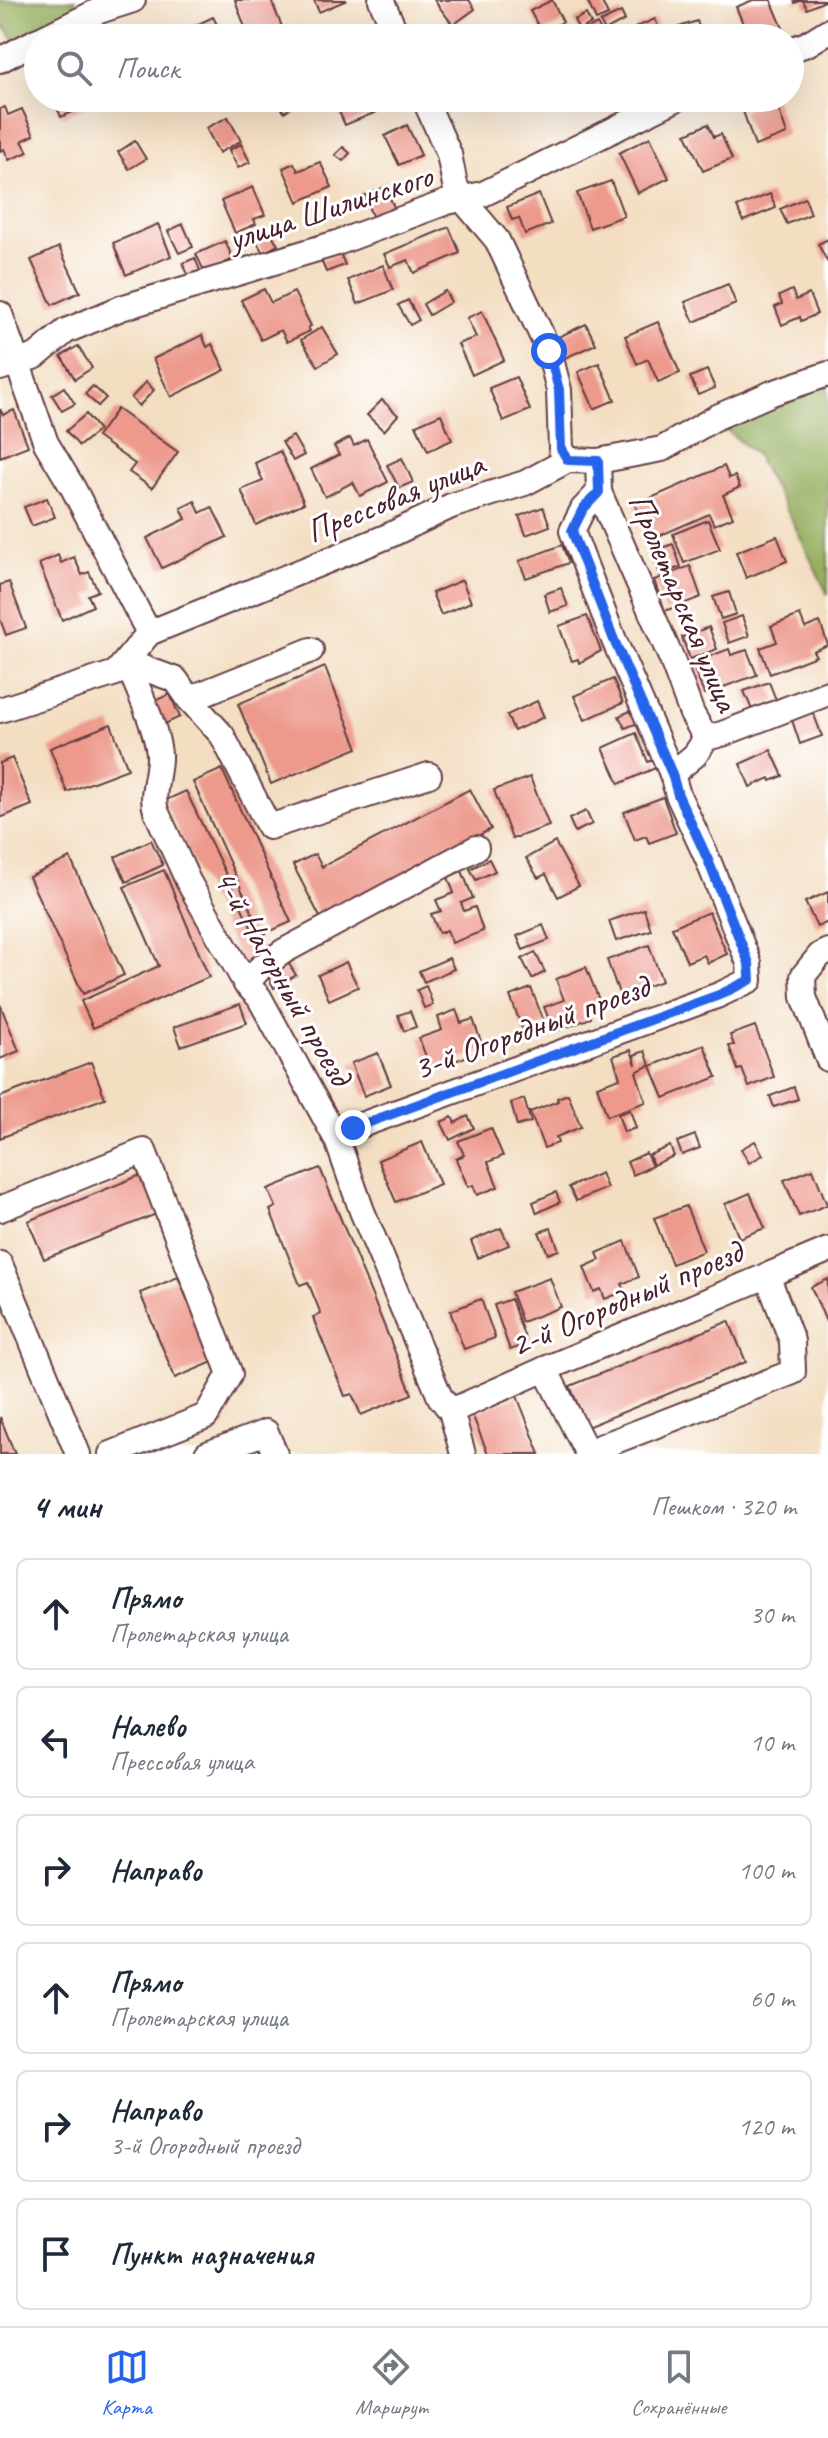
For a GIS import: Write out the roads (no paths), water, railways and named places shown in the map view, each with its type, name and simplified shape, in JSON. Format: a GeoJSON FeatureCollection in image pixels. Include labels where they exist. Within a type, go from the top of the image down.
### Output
{"type":"FeatureCollection","features":[{"type":"Feature","properties":{"kind":"street"},"geometry":{"type":"LineString","coordinates":[[64,24],[93,6],[133,0]]}},
{"type":"Feature","properties":{"kind":"street"},"geometry":{"type":"LineString","coordinates":[[381,0],[392,24]]}},
{"type":"Feature","properties":{"kind":"street"},"geometry":{"type":"LineString","coordinates":[[804,45],[828,31]]}},
{"type":"Feature","properties":{"kind":"street"},"geometry":{"type":"LineString","coordinates":[[0,60],[24,47]]}},
{"type":"Feature","properties":{"kind":"street"},"geometry":{"type":"LineString","coordinates":[[430,112],[449,154],[455,185],[463,200],[497,240],[549,351],[559,390],[561,449],[568,460],[598,461],[662,449],[745,405],[828,374]]}},
{"type":"Feature","properties":{"kind":"street","name":"улица Шилинского"},"geometry":{"type":"LineString","coordinates":[[10,365],[36,356],[66,331],[121,308],[337,243],[447,202],[463,200],[523,175],[650,112]]}},
{"type":"Feature","properties":{"kind":"street"},"geometry":{"type":"LineString","coordinates":[[0,314],[10,365],[46,443],[149,633],[116,673],[0,710]]}},
{"type":"Feature","properties":{"kind":"street","name":"Прессовая улица"},"geometry":{"type":"LineString","coordinates":[[149,633],[388,536],[451,506],[525,483],[568,460]]}},
{"type":"Feature","properties":{"kind":"street","name":"Пролетарская улица"},"geometry":{"type":"LineString","coordinates":[[598,461],[599,492],[672,660],[692,714],[706,738],[695,755],[672,774]]}},
{"type":"Feature","properties":{"kind":"street"},"geometry":{"type":"LineString","coordinates":[[599,492],[583,509],[572,531],[614,640],[672,774]]}},
{"type":"Feature","properties":{"kind":"street"},"geometry":{"type":"LineString","coordinates":[[189,699],[311,650]]}},
{"type":"Feature","properties":{"kind":"street"},"geometry":{"type":"LineString","coordinates":[[127,662],[176,680],[222,735],[269,827],[429,775]]}},
{"type":"Feature","properties":{"kind":"street","name":"4-й Нагорный проезд"},"geometry":{"type":"LineString","coordinates":[[127,662],[159,751],[153,802],[156,811],[188,881],[246,984],[259,997],[337,1140],[362,1211],[440,1397],[451,1411],[463,1454]]}},
{"type":"Feature","properties":{"kind":"street"},"geometry":{"type":"LineString","coordinates":[[706,738],[828,693]]}},
{"type":"Feature","properties":{"kind":"street","name":"3-й Огородный проезд"},"geometry":{"type":"LineString","coordinates":[[337,1140],[353,1128],[719,995],[750,980],[749,963],[672,774]]}},
{"type":"Feature","properties":{"kind":"street"},"geometry":{"type":"LineString","coordinates":[[246,984],[260,968],[284,951],[476,848]]}},
{"type":"Feature","properties":{"kind":"street"},"geometry":{"type":"LineString","coordinates":[[828,951],[820,955],[803,976],[804,997],[828,1059]]}},
{"type":"Feature","properties":{"kind":"street"},"geometry":{"type":"LineString","coordinates":[[0,1209],[144,1151],[230,1374],[206,1416],[111,1454]]}},
{"type":"Feature","properties":{"kind":"street","name":"2-й Огородный проезд"},"geometry":{"type":"LineString","coordinates":[[451,1411],[828,1250]]}},
{"type":"Feature","properties":{"kind":"street"},"geometry":{"type":"LineString","coordinates":[[0,1264],[78,1454]]}},
{"type":"Feature","properties":{"kind":"street"},"geometry":{"type":"LineString","coordinates":[[545,1369],[587,1452],[793,1372],[792,1341],[767,1275]]}},
{"type":"Feature","properties":{"kind":"street"},"geometry":{"type":"LineString","coordinates":[[207,1454],[266,1432],[275,1454]]}}]}
